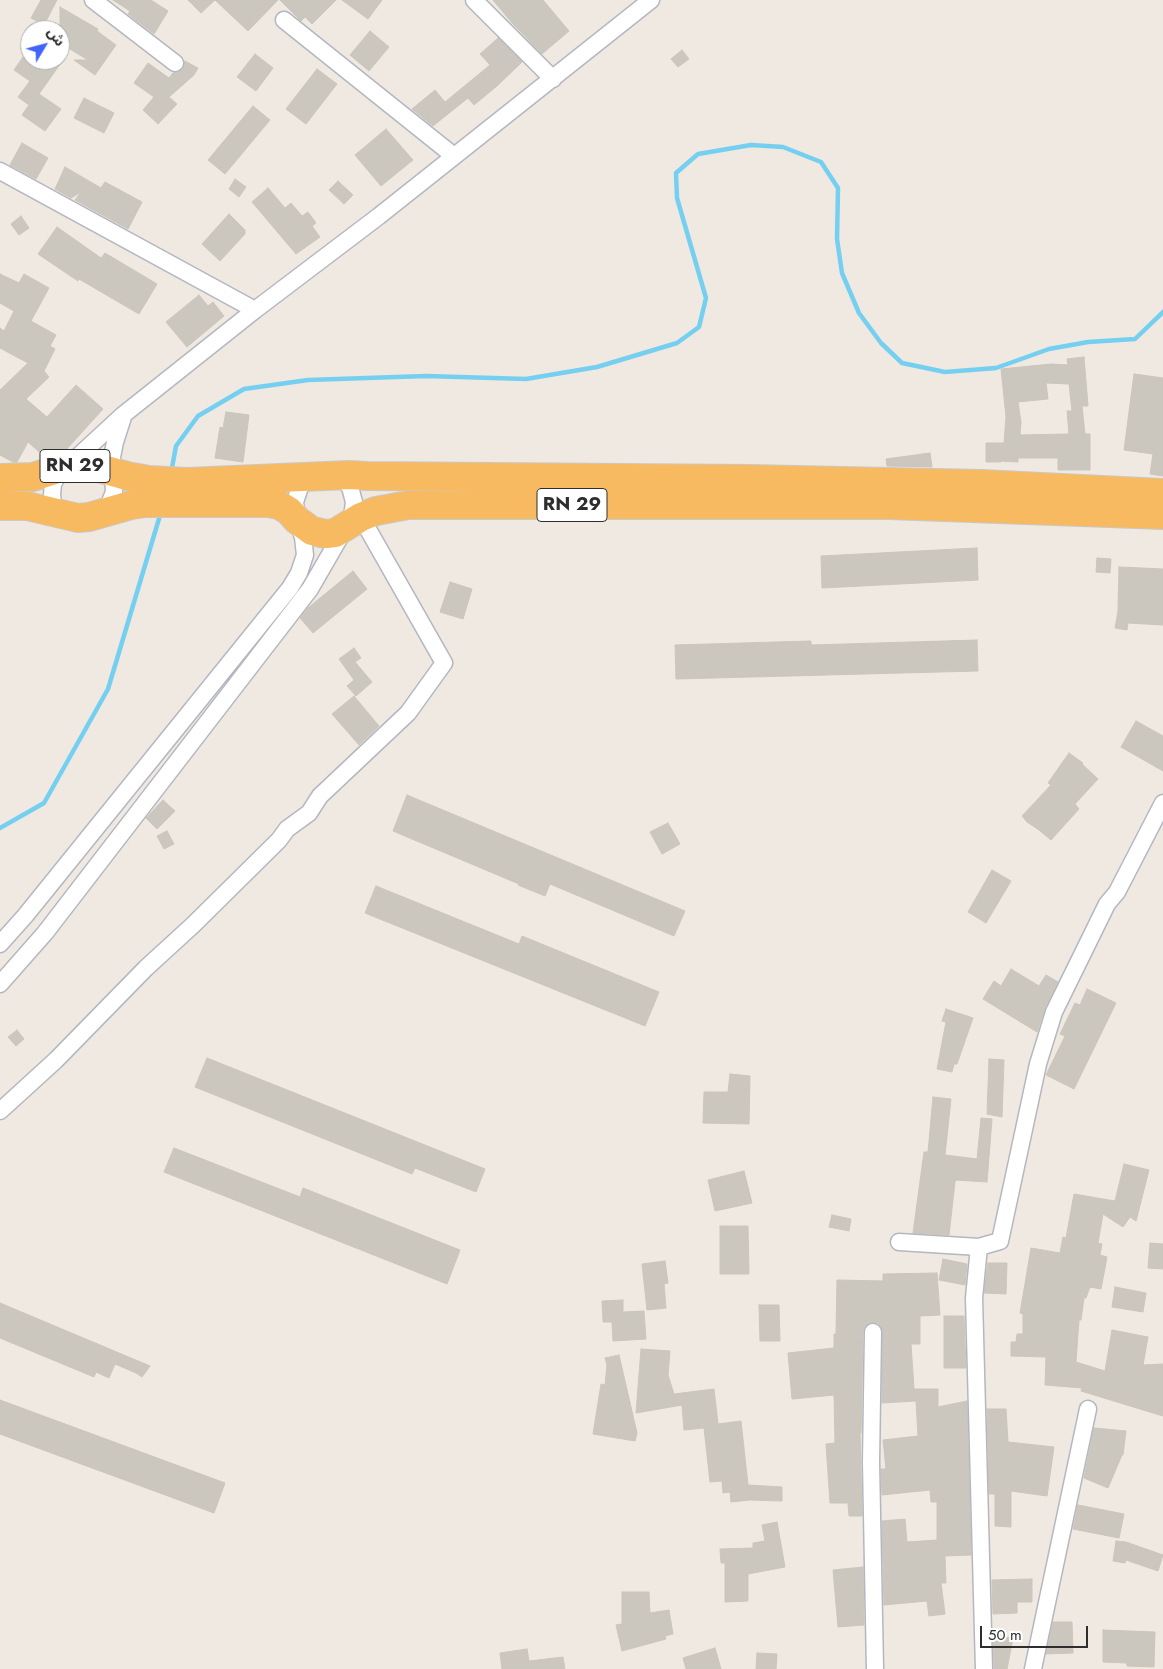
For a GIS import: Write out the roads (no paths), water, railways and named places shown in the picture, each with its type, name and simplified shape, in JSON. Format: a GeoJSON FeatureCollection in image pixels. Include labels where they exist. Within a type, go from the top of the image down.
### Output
{"type":"FeatureCollection","features":[{"type":"Feature","properties":{"kind":"highway","name":"RN 29"},"geometry":{"type":"LineString","coordinates":[[0,478],[33,477],[64,467],[90,466],[112,473],[149,480],[188,482],[339,475],[750,479],[982,484],[1163,493]]}},
{"type":"Feature","properties":{"kind":"highway","name":"RN 29"},"geometry":{"type":"LineString","coordinates":[[0,506],[27,506],[78,518],[146,502],[268,503],[279,505],[312,531],[326,534],[335,533],[354,521],[392,507],[424,505],[889,505],[1163,515]]}},
{"type":"Feature","properties":{"kind":"street"},"geometry":{"type":"LineString","coordinates":[[93,0],[175,63]]}},
{"type":"Feature","properties":{"kind":"street"},"geometry":{"type":"LineString","coordinates":[[474,0],[553,79]]}},
{"type":"Feature","properties":{"kind":"street"},"geometry":{"type":"LineString","coordinates":[[57,513],[53,504],[52,489],[58,474],[123,414],[553,79],[645,2]]}},
{"type":"Feature","properties":{"kind":"street"},"geometry":{"type":"LineString","coordinates":[[284,20],[454,156]]}},
{"type":"Feature","properties":{"kind":"street"},"geometry":{"type":"LineString","coordinates":[[0,171],[255,310]]}},
{"type":"Feature","properties":{"kind":"street"},"geometry":{"type":"LineString","coordinates":[[106,512],[114,492],[112,457],[123,414]]}},
{"type":"Feature","properties":{"kind":"street"},"geometry":{"type":"LineString","coordinates":[[0,1111],[56,1060],[146,968],[193,925],[279,840],[286,829],[309,813],[320,796],[408,713],[444,663],[351,518],[354,502],[350,487],[339,475]]}},
{"type":"Feature","properties":{"kind":"street"},"geometry":{"type":"LineString","coordinates":[[0,944],[32,908],[290,588],[299,573],[305,555],[303,537],[296,520],[294,502],[306,477]]}},
{"type":"Feature","properties":{"kind":"street"},"geometry":{"type":"LineString","coordinates":[[0,984],[45,933],[310,589],[354,521]]}},
{"type":"Feature","properties":{"kind":"street"},"geometry":{"type":"LineString","coordinates":[[899,1242],[979,1247],[1000,1241],[1038,1064],[1054,1012],[1107,904],[1117,892],[1163,803]]}},
{"type":"Feature","properties":{"kind":"street"},"geometry":{"type":"LineString","coordinates":[[979,1247],[974,1298],[984,1669]]}},
{"type":"Feature","properties":{"kind":"street"},"geometry":{"type":"LineString","coordinates":[[873,1332],[871,1462],[875,1669]]}},
{"type":"Feature","properties":{"kind":"street"},"geometry":{"type":"LineString","coordinates":[[1033,1669],[1088,1409]]}},
{"type":"Feature","properties":{"kind":"waterway"},"geometry":{"type":"LineString","coordinates":[[171,473],[176,446],[198,416],[244,389],[308,380],[426,376],[526,379],[597,367],[677,343],[699,327],[706,298],[677,198],[676,173],[698,154],[751,145],[783,147],[821,162],[838,188],[837,239],[842,273],[859,313],[881,343],[902,363],[945,372],[996,368],[1049,349],[1088,342],[1135,339],[1163,312]]}},
{"type":"Feature","properties":{"kind":"waterway"},"geometry":{"type":"LineString","coordinates":[[0,828],[44,803],[108,689],[161,512]]}}]}
